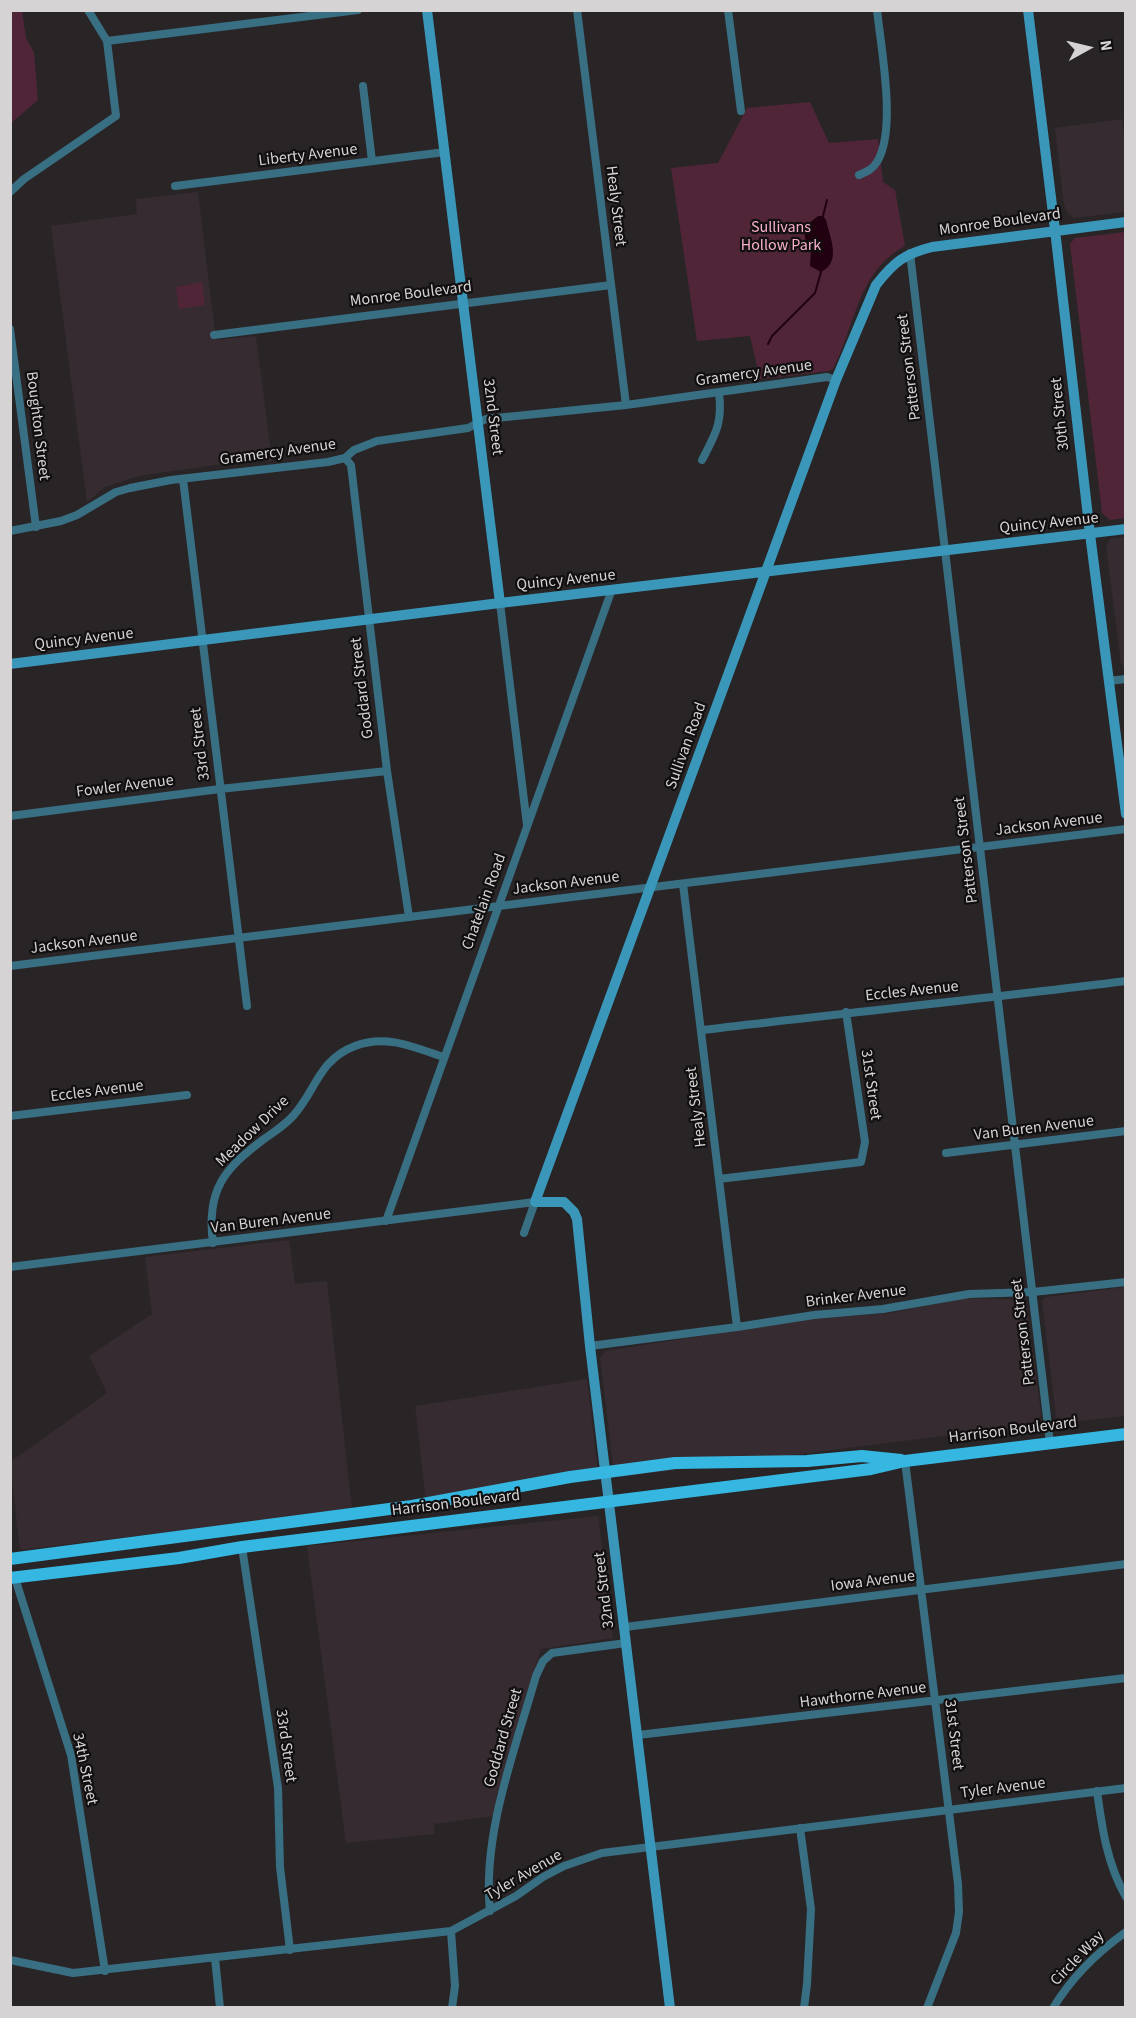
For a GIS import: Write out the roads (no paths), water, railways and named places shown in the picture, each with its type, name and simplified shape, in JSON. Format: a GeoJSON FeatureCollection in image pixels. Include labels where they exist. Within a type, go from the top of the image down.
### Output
{"type":"FeatureCollection","features":[{"type":"Feature","properties":{"kind":"main road","name":"Harrison Boulevard"},"geometry":{"type":"LineString","coordinates":[[13,1578],[179,1558],[242,1547],[871,1469],[905,1461],[1125,1434]]}},
{"type":"Feature","properties":{"kind":"main road","name":"Harrison Boulevard"},"geometry":{"type":"LineString","coordinates":[[10,1559],[412,1506],[606,1472],[689,1462],[807,1461],[862,1456],[905,1461]]}},
{"type":"Feature","properties":{"kind":"street"},"geometry":{"type":"LineString","coordinates":[[10,192],[24,179],[116,116],[107,41],[88,10]]}},
{"type":"Feature","properties":{"kind":"street"},"geometry":{"type":"LineString","coordinates":[[107,41],[358,10]]}},
{"type":"Feature","properties":{"kind":"street","name":"32nd Street"},"geometry":{"type":"LineString","coordinates":[[427,10],[528,827]]}},
{"type":"Feature","properties":{"kind":"street","name":"Healy Street"},"geometry":{"type":"LineString","coordinates":[[577,10],[626,405]]}},
{"type":"Feature","properties":{"kind":"street"},"geometry":{"type":"LineString","coordinates":[[728,10],[741,111]]}},
{"type":"Feature","properties":{"kind":"street"},"geometry":{"type":"LineString","coordinates":[[858,175],[870,171],[880,157],[886,124],[887,105],[877,10]]}},
{"type":"Feature","properties":{"kind":"street","name":"30th Street"},"geometry":{"type":"LineString","coordinates":[[1028,10],[1125,814]]}},
{"type":"Feature","properties":{"kind":"street"},"geometry":{"type":"LineString","coordinates":[[363,86],[372,161]]}},
{"type":"Feature","properties":{"kind":"street","name":"Liberty Avenue"},"geometry":{"type":"LineString","coordinates":[[175,186],[445,152]]}},
{"type":"Feature","properties":{"kind":"street","name":"Monroe Boulevard"},"geometry":{"type":"LineString","coordinates":[[885,273],[910,253],[932,247],[1125,222]]}},
{"type":"Feature","properties":{"kind":"street","name":"Patterson Street"},"geometry":{"type":"LineString","coordinates":[[910,253],[1050,1443]]}},
{"type":"Feature","properties":{"kind":"street","name":"Sullivan Road"},"geometry":{"type":"LineString","coordinates":[[524,1233],[836,380],[868,301],[885,273]]}},
{"type":"Feature","properties":{"kind":"street","name":"Monroe Boulevard"},"geometry":{"type":"LineString","coordinates":[[214,334],[611,285]]}},
{"type":"Feature","properties":{"kind":"street","name":"Boughton Street"},"geometry":{"type":"LineString","coordinates":[[10,330],[36,527]]}},
{"type":"Feature","properties":{"kind":"street","name":"Gramercy Avenue"},"geometry":{"type":"LineString","coordinates":[[10,531],[36,527],[77,515],[116,492],[130,488],[183,479],[328,462],[345,458],[354,450],[377,441],[468,428],[486,419],[626,405],[827,378],[836,380]]}},
{"type":"Feature","properties":{"kind":"street"},"geometry":{"type":"LineString","coordinates":[[702,460],[719,426],[721,409],[719,393]]}},
{"type":"Feature","properties":{"kind":"street","name":"Goddard Street"},"geometry":{"type":"LineString","coordinates":[[345,458],[351,465],[387,771],[409,917]]}},
{"type":"Feature","properties":{"kind":"street","name":"33rd Street"},"geometry":{"type":"LineString","coordinates":[[183,479],[247,1006]]}},
{"type":"Feature","properties":{"kind":"street","name":"Quincy Avenue"},"geometry":{"type":"LineString","coordinates":[[10,664],[1125,529]]}},
{"type":"Feature","properties":{"kind":"street","name":"Chatelain Road"},"geometry":{"type":"LineString","coordinates":[[386,1221],[611,592]]}},
{"type":"Feature","properties":{"kind":"street"},"geometry":{"type":"LineString","coordinates":[[1108,681],[1125,679]]}},
{"type":"Feature","properties":{"kind":"street","name":"Fowler Avenue"},"geometry":{"type":"LineString","coordinates":[[10,816],[220,789],[387,771]]}},
{"type":"Feature","properties":{"kind":"street","name":"Jackson Avenue"},"geometry":{"type":"LineString","coordinates":[[10,966],[1125,829]]}},
{"type":"Feature","properties":{"kind":"street","name":"Healy Street"},"geometry":{"type":"LineString","coordinates":[[683,884],[737,1328]]}},
{"type":"Feature","properties":{"kind":"street","name":"Eccles Avenue"},"geometry":{"type":"LineString","coordinates":[[702,1030],[1125,981]]}},
{"type":"Feature","properties":{"kind":"street","name":"31st Street"},"geometry":{"type":"LineString","coordinates":[[719,1179],[861,1162],[865,1142],[846,1012]]}},
{"type":"Feature","properties":{"kind":"street","name":"Meadow Drive"},"geometry":{"type":"LineString","coordinates":[[213,1243],[211,1229],[214,1200],[224,1176],[242,1156],[292,1117],[318,1075],[338,1054],[365,1042],[384,1040],[406,1044],[443,1057]]}},
{"type":"Feature","properties":{"kind":"street","name":"Eccles Avenue"},"geometry":{"type":"LineString","coordinates":[[10,1116],[187,1095]]}},
{"type":"Feature","properties":{"kind":"street","name":"Van Buren Avenue"},"geometry":{"type":"LineString","coordinates":[[946,1153],[1125,1131]]}},
{"type":"Feature","properties":{"kind":"street","name":"32nd Street"},"geometry":{"type":"LineString","coordinates":[[535,1202],[564,1202],[574,1212],[577,1219],[590,1346],[670,2007]]}},
{"type":"Feature","properties":{"kind":"street","name":"Van Buren Avenue"},"geometry":{"type":"LineString","coordinates":[[10,1266],[535,1202]]}},
{"type":"Feature","properties":{"kind":"street","name":"Brinker Avenue"},"geometry":{"type":"LineString","coordinates":[[590,1346],[737,1328],[814,1315],[883,1310],[969,1294],[1033,1292],[1125,1282]]}},
{"type":"Feature","properties":{"kind":"street","name":"31st Street"},"geometry":{"type":"LineString","coordinates":[[905,1461],[949,1810],[959,1912],[956,1933],[927,2007]]}},
{"type":"Feature","properties":{"kind":"street","name":"33rd Street"},"geometry":{"type":"LineString","coordinates":[[242,1547],[278,1788],[280,1867],[290,1950]]}},
{"type":"Feature","properties":{"kind":"street","name":"Iowa Avenue"},"geometry":{"type":"LineString","coordinates":[[625,1627],[1125,1564]]}},
{"type":"Feature","properties":{"kind":"street","name":"34th Street"},"geometry":{"type":"LineString","coordinates":[[13,1578],[71,1755],[105,1971]]}},
{"type":"Feature","properties":{"kind":"street","name":"Goddard Street"},"geometry":{"type":"LineString","coordinates":[[490,1911],[488,1889],[497,1814],[536,1677],[543,1661],[552,1653],[626,1643]]}},
{"type":"Feature","properties":{"kind":"street","name":"Hawthorne Avenue"},"geometry":{"type":"LineString","coordinates":[[639,1736],[1125,1678]]}},
{"type":"Feature","properties":{"kind":"street","name":"Tyler Avenue"},"geometry":{"type":"LineString","coordinates":[[10,1960],[73,1973],[105,1971],[451,1931],[490,1911],[564,1866],[602,1853],[1125,1788]]}},
{"type":"Feature","properties":{"kind":"street"},"geometry":{"type":"LineString","coordinates":[[1097,1791],[1110,1863],[1125,1897]]}},
{"type":"Feature","properties":{"kind":"street"},"geometry":{"type":"LineString","coordinates":[[800,1828],[811,1909],[804,2007]]}},
{"type":"Feature","properties":{"kind":"street"},"geometry":{"type":"LineString","coordinates":[[451,1931],[455,1986],[452,2007]]}},
{"type":"Feature","properties":{"kind":"street","name":"Circle Way"},"geometry":{"type":"LineString","coordinates":[[1053,2007],[1066,1987],[1086,1966],[1125,1932]]}},
{"type":"Feature","properties":{"kind":"street"},"geometry":{"type":"LineString","coordinates":[[215,1958],[220,2007]]}},
{"type":"Feature","properties":{"kind":"waterway"},"geometry":{"type":"LineString","coordinates":[[823,216],[827,200]]}},
{"type":"Feature","properties":{"kind":"waterway"},"geometry":{"type":"LineString","coordinates":[[768,344],[772,336],[815,293],[821,272]]}},
{"type":"Feature","properties":{"kind":"park label","name":"Sullivans Hollow Park"},"geometry":{"type":"Point","coordinates":[781,237]}}]}
